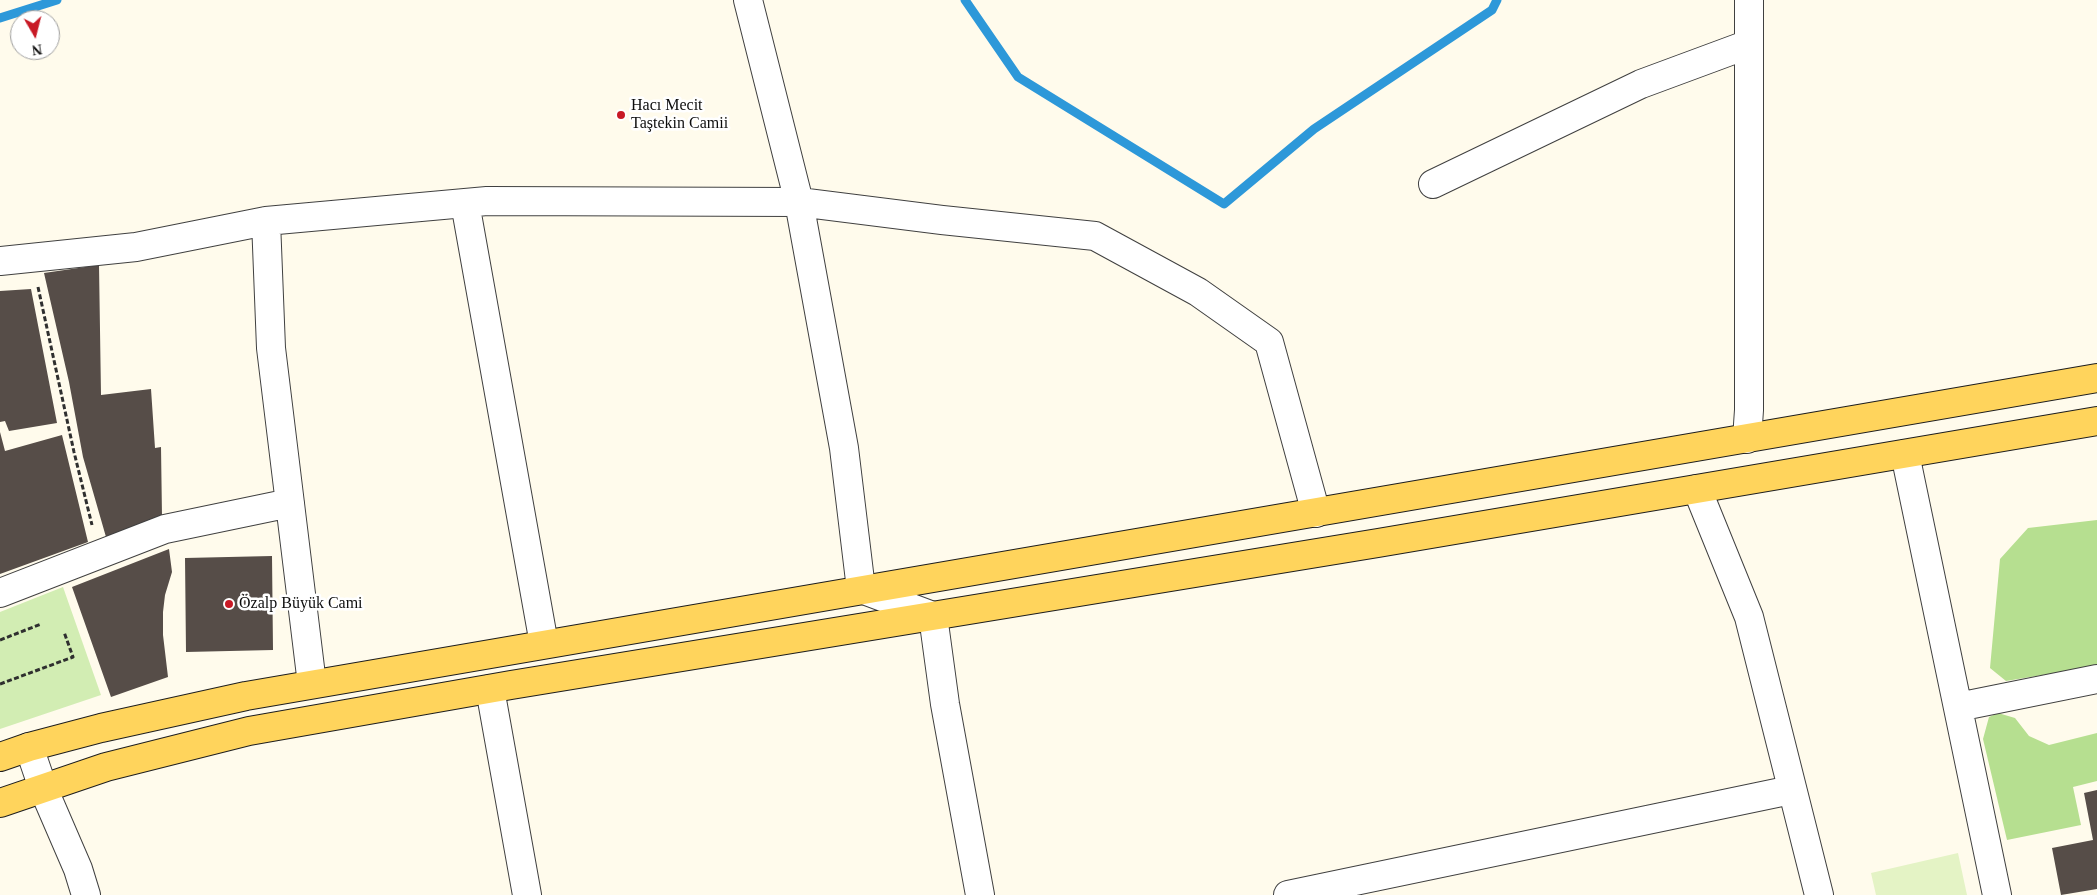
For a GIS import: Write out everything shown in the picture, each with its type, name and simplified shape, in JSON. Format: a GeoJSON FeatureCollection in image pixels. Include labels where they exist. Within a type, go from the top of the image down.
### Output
{"type":"FeatureCollection","features":[{"type":"Feature","properties":{"kind":"main road"},"geometry":{"type":"LineString","coordinates":[[0,757],[29,747],[101,728],[236,698],[312,684],[2097,378]]}},
{"type":"Feature","properties":{"kind":"main road"},"geometry":{"type":"LineString","coordinates":[[0,803],[106,767],[249,731],[490,689],[2097,421]]}},
{"type":"Feature","properties":{"kind":"street"},"geometry":{"type":"LineString","coordinates":[[748,0],[799,202],[844,448],[861,589],[933,616],[945,704],[980,895]]}},
{"type":"Feature","properties":{"kind":"street"},"geometry":{"type":"LineString","coordinates":[[1747,439],[1749,410],[1749,0]]}},
{"type":"Feature","properties":{"kind":"street"},"geometry":{"type":"LineString","coordinates":[[1433,184],[1641,84],[1749,44]]}},
{"type":"Feature","properties":{"kind":"street"},"geometry":{"type":"LineString","coordinates":[[0,261],[136,247],[266,221],[487,201],[799,202],[942,220],[1095,236],[1198,292],[1270,342],[1316,513]]}},
{"type":"Feature","properties":{"kind":"street"},"geometry":{"type":"LineString","coordinates":[[465,203],[544,644]]}},
{"type":"Feature","properties":{"kind":"street"},"geometry":{"type":"LineString","coordinates":[[266,221],[272,348],[312,684]]}},
{"type":"Feature","properties":{"kind":"street"},"geometry":{"type":"LineString","coordinates":[[1905,454],[1997,895]]}},
{"type":"Feature","properties":{"kind":"street"},"geometry":{"type":"LineString","coordinates":[[1697,489],[1749,617],[1818,895]]}},
{"type":"Feature","properties":{"kind":"street"},"geometry":{"type":"LineString","coordinates":[[0,593],[165,529],[290,503]]}},
{"type":"Feature","properties":{"kind":"street"},"geometry":{"type":"LineString","coordinates":[[1958,707],[2097,679]]}},
{"type":"Feature","properties":{"kind":"street"},"geometry":{"type":"LineString","coordinates":[[490,689],[527,895]]}},
{"type":"Feature","properties":{"kind":"street"},"geometry":{"type":"LineString","coordinates":[[29,747],[42,788],[78,869],[86,895]]}},
{"type":"Feature","properties":{"kind":"street"},"geometry":{"type":"LineString","coordinates":[[1288,895],[1791,790]]}},
{"type":"Feature","properties":{"kind":"path"},"geometry":{"type":"LineString","coordinates":[[31,257],[74,452],[100,554]]}},
{"type":"Feature","properties":{"kind":"path"},"geometry":{"type":"LineString","coordinates":[[0,640],[41,624]]}},
{"type":"Feature","properties":{"kind":"path"},"geometry":{"type":"LineString","coordinates":[[0,684],[73,657],[64,632]]}},
{"type":"Feature","properties":{"kind":"green space"},"geometry":{"type":"Polygon","coordinates":[[[2097,520],[2097,666],[2006,681],[1990,668],[2000,559],[2028,528],[2097,520]]]}},
{"type":"Feature","properties":{"kind":"green space"},"geometry":{"type":"Polygon","coordinates":[[[63,587],[101,695],[0,729],[0,612],[63,587]]]}},
{"type":"Feature","properties":{"kind":"green space"},"geometry":{"type":"Polygon","coordinates":[[[1998,713],[2015,718],[2029,736],[2049,745],[2097,733],[2097,781],[2073,787],[2081,825],[2007,840],[1983,739],[1989,717],[1998,713]]]}},
{"type":"Feature","properties":{"kind":"green space"},"geometry":{"type":"Polygon","coordinates":[[[1958,853],[1967,895],[1876,895],[1871,873],[1958,853]]]}},
{"type":"Feature","properties":{"kind":"building"},"geometry":{"type":"Polygon","coordinates":[[[99,265],[101,395],[151,389],[155,448],[161,447],[162,517],[106,537],[83,457],[69,382],[44,273],[99,265]]]}},
{"type":"Feature","properties":{"kind":"building"},"geometry":{"type":"Polygon","coordinates":[[[31,289],[57,423],[9,431],[5,421],[0,422],[0,291],[31,289]]]}},
{"type":"Feature","properties":{"kind":"building"},"geometry":{"type":"Polygon","coordinates":[[[0,432],[5,451],[62,435],[88,542],[0,574],[0,432]]]}},
{"type":"Feature","properties":{"kind":"building"},"geometry":{"type":"Polygon","coordinates":[[[169,549],[172,572],[165,595],[163,612],[163,635],[168,677],[111,697],[72,587],[169,549]]]}},
{"type":"Feature","properties":{"kind":"building","name":"Özalp Büyük Cami"},"geometry":{"type":"Polygon","coordinates":[[[272,556],[273,650],[186,652],[185,558],[272,556]]]}},
{"type":"Feature","properties":{"kind":"building"},"geometry":{"type":"Polygon","coordinates":[[[2097,790],[2097,889],[2061,895],[2052,848],[2093,840],[2084,793],[2097,790]]]}},
{"type":"Feature","properties":{"kind":"waterway"},"geometry":{"type":"LineString","coordinates":[[0,18],[57,0]]}},
{"type":"Feature","properties":{"kind":"waterway"},"geometry":{"type":"LineString","coordinates":[[965,0],[1018,77],[1224,204],[1314,129],[1492,10],[1497,0]]}},
{"type":"Feature","properties":{"kind":"place","name":"Hacı Mecit Taştekin Camii"},"geometry":{"type":"Point","coordinates":[621,115]}},
{"type":"Feature","properties":{"kind":"place","name":"Özalp Büyük Cami"},"geometry":{"type":"Point","coordinates":[229,604]}}]}
